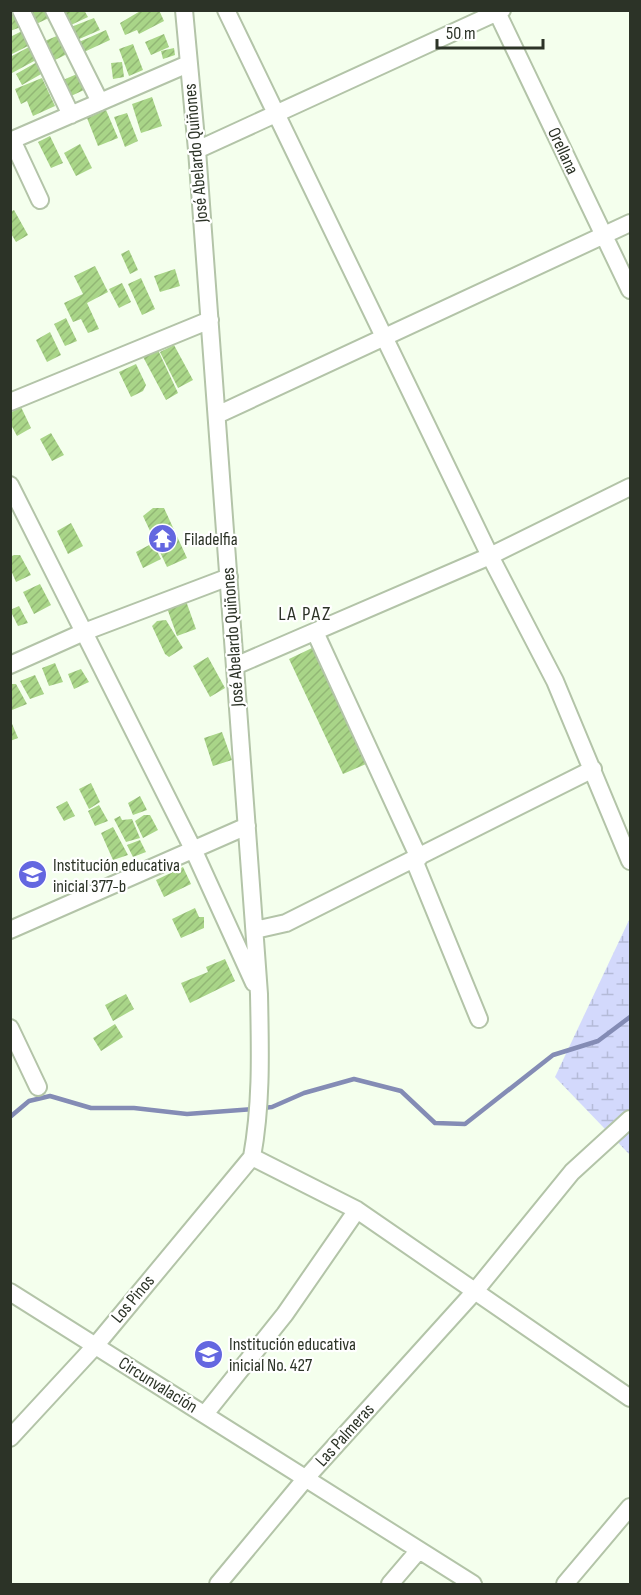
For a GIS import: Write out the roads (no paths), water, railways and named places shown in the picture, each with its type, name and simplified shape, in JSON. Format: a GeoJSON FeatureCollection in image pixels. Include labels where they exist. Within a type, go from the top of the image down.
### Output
{"type":"FeatureCollection","features":[{"type":"Feature","properties":{"kind":"street"},"geometry":{"type":"LineString","coordinates":[[21,10],[71,115]]}},
{"type":"Feature","properties":{"kind":"street"},"geometry":{"type":"LineString","coordinates":[[54,10],[100,102]]}},
{"type":"Feature","properties":{"kind":"street","name":"José Abelardo Quiñones"},"geometry":{"type":"LineString","coordinates":[[184,10],[210,320],[259,994],[260,1093],[252,1157]]}},
{"type":"Feature","properties":{"kind":"street"},"geometry":{"type":"LineString","coordinates":[[226,10],[490,556],[555,681],[630,861]]}},
{"type":"Feature","properties":{"kind":"street"},"geometry":{"type":"LineString","coordinates":[[197,150],[499,11]]}},
{"type":"Feature","properties":{"kind":"street","name":"Orellana"},"geometry":{"type":"LineString","coordinates":[[499,11],[630,290]]}},
{"type":"Feature","properties":{"kind":"street"},"geometry":{"type":"LineString","coordinates":[[40,200],[11,140],[188,64]]}},
{"type":"Feature","properties":{"kind":"street"},"geometry":{"type":"LineString","coordinates":[[217,415],[630,223]]}},
{"type":"Feature","properties":{"kind":"street"},"geometry":{"type":"LineString","coordinates":[[10,402],[210,320]]}},
{"type":"Feature","properties":{"kind":"street"},"geometry":{"type":"LineString","coordinates":[[10,485],[193,849],[259,994]]}},
{"type":"Feature","properties":{"kind":"street"},"geometry":{"type":"LineString","coordinates":[[235,666],[490,556],[630,487]]}},
{"type":"Feature","properties":{"kind":"street"},"geometry":{"type":"LineString","coordinates":[[10,665],[84,632],[229,577]]}},
{"type":"Feature","properties":{"kind":"street"},"geometry":{"type":"LineString","coordinates":[[315,632],[417,859],[479,1019]]}},
{"type":"Feature","properties":{"kind":"street"},"geometry":{"type":"LineString","coordinates":[[255,930],[286,923],[593,769]]}},
{"type":"Feature","properties":{"kind":"street"},"geometry":{"type":"LineString","coordinates":[[10,930],[247,826]]}},
{"type":"Feature","properties":{"kind":"street"},"geometry":{"type":"LineString","coordinates":[[10,1028],[38,1088]]}},
{"type":"Feature","properties":{"kind":"street","name":"Las Palmeras"},"geometry":{"type":"LineString","coordinates":[[218,1584],[306,1478],[476,1290],[573,1172],[630,1119]]}},
{"type":"Feature","properties":{"kind":"street"},"geometry":{"type":"LineString","coordinates":[[252,1157],[357,1210],[476,1290],[535,1335],[630,1398]]}},
{"type":"Feature","properties":{"kind":"street","name":"Los Pinos"},"geometry":{"type":"LineString","coordinates":[[10,1438],[96,1345],[252,1157]]}},
{"type":"Feature","properties":{"kind":"street"},"geometry":{"type":"LineString","coordinates":[[205,1414],[285,1314],[357,1210]]}},
{"type":"Feature","properties":{"kind":"street","name":"Circunvalación"},"geometry":{"type":"LineString","coordinates":[[10,1292],[473,1584]]}},
{"type":"Feature","properties":{"kind":"street"},"geometry":{"type":"LineString","coordinates":[[565,1584],[630,1507]]}},
{"type":"Feature","properties":{"kind":"street"},"geometry":{"type":"LineString","coordinates":[[390,1584],[419,1550]]}},
{"type":"Feature","properties":{"kind":"waterway"},"geometry":{"type":"LineString","coordinates":[[263,1108],[272,1107],[304,1093],[354,1079],[401,1091],[435,1123],[465,1124],[553,1055],[598,1041],[630,1017]]}},
{"type":"Feature","properties":{"kind":"waterway"},"geometry":{"type":"LineString","coordinates":[[10,1117],[29,1101],[50,1096],[91,1108],[134,1108],[187,1114],[254,1109]]}},
{"type":"Feature","properties":{"kind":"place","name":"Filadelfia"},"geometry":{"type":"Point","coordinates":[163,539]}},
{"type":"Feature","properties":{"kind":"place","name":"Institución educativa inicial 377-b"},"geometry":{"type":"Point","coordinates":[32,875]}},
{"type":"Feature","properties":{"kind":"place","name":"Institución educativa inicial No. 427"},"geometry":{"type":"Point","coordinates":[208,1354]}},
{"type":"Feature","properties":{"kind":"district","name":"LA PAZ"},"geometry":{"type":"Point","coordinates":[305,614]}}]}
